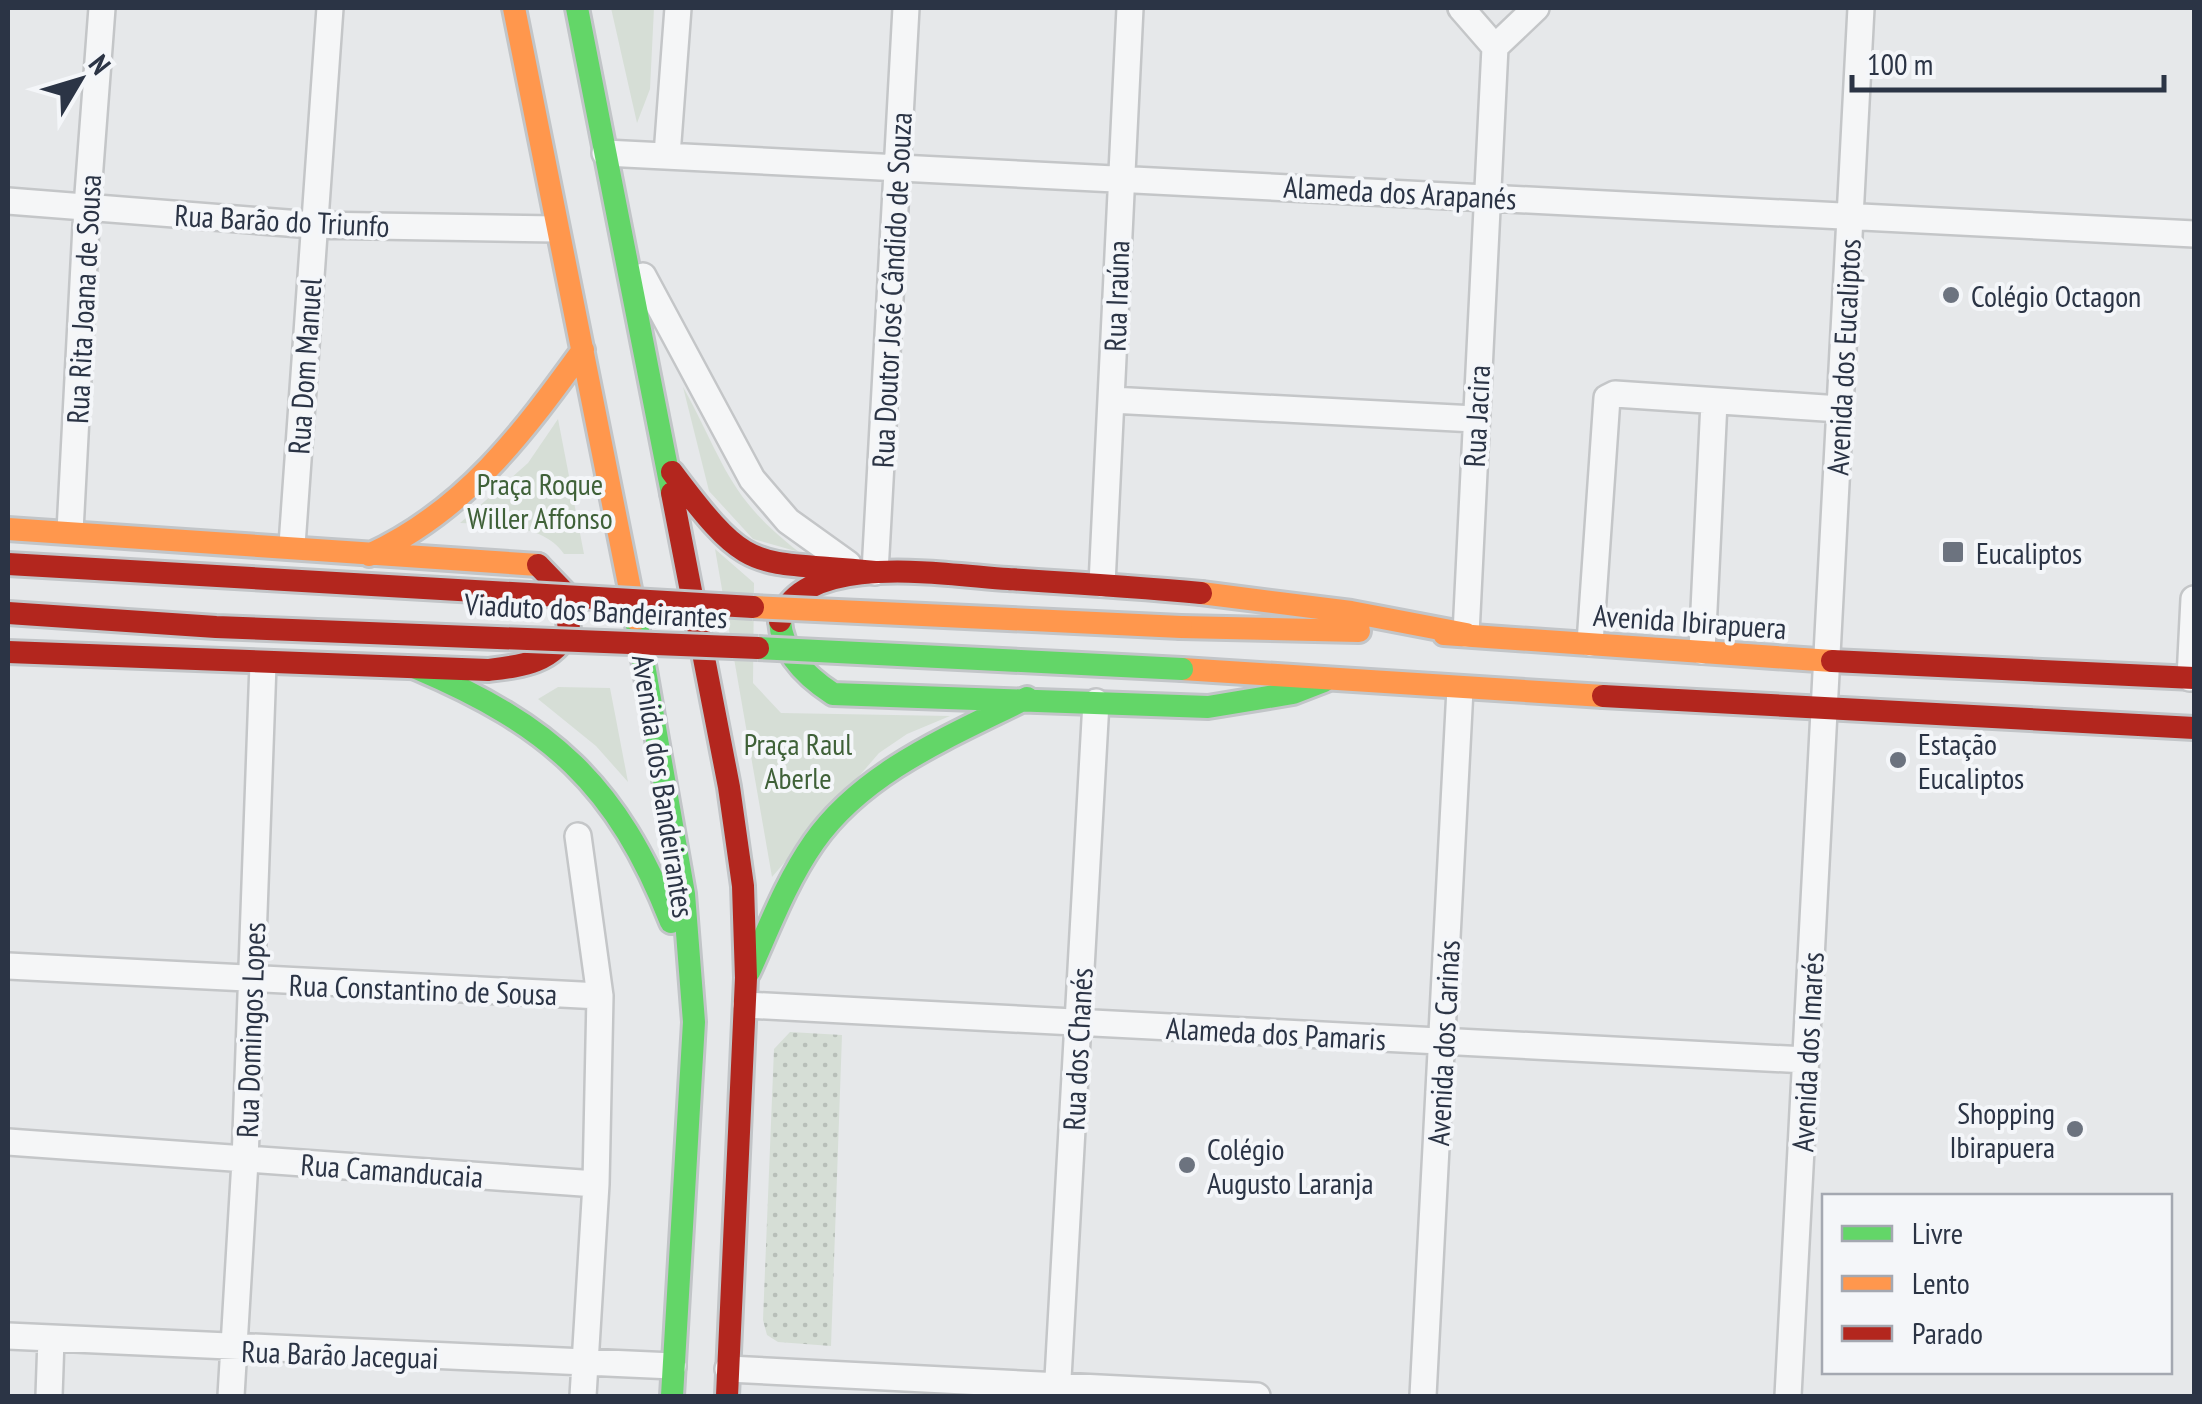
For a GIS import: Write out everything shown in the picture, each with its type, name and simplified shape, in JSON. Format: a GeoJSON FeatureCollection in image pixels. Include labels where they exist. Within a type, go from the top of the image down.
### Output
{"type":"FeatureCollection","features":[{"type":"Feature","properties":{"kind":"main road","name":"Avenida dos Bandeirantes"},"geometry":{"type":"LineString","coordinates":[[514,8],[663,757],[684,894],[694,1022],[672,1396]]}},
{"type":"Feature","properties":{"kind":"main road","name":"Avenida dos Bandeirantes"},"geometry":{"type":"LineString","coordinates":[[577,8],[729,787],[743,886],[746,1005],[727,1396]]}},
{"type":"Feature","properties":{"kind":"main road"},"geometry":{"type":"LineString","coordinates":[[369,554],[410,537],[466,495],[524,431],[583,350]]}},
{"type":"Feature","properties":{"kind":"main road"},"geometry":{"type":"LineString","coordinates":[[666,464],[718,530],[760,561],[777,567],[1102,584],[1372,613],[1466,634]]}},
{"type":"Feature","properties":{"kind":"main road"},"geometry":{"type":"LineString","coordinates":[[8,529],[292,545],[538,565],[548,570],[568,598],[570,620],[566,636],[544,658],[488,670],[8,652]]}},
{"type":"Feature","properties":{"kind":"main road","name":"Viaduto dos Bandeirantes"},"geometry":{"type":"LineString","coordinates":[[8,564],[518,596],[1181,627]]}},
{"type":"Feature","properties":{"kind":"main road"},"geometry":{"type":"LineString","coordinates":[[866,571],[804,591],[785,609],[784,648],[817,685],[833,694],[1208,707],[1293,693],[1324,681],[2194,728]]}},
{"type":"Feature","properties":{"kind":"main road","name":"Viaduto dos Bandeirantes"},"geometry":{"type":"LineString","coordinates":[[8,613],[216,627],[479,634],[1182,669],[1324,681]]}},
{"type":"Feature","properties":{"kind":"main road","name":"Avenida Ibirapuera"},"geometry":{"type":"LineString","coordinates":[[1181,627],[1466,634],[1828,661],[2192,678]]}},
{"type":"Feature","properties":{"kind":"main road"},"geometry":{"type":"LineString","coordinates":[[416,668],[480,696],[546,737],[606,803],[644,856],[670,919],[694,1022]]}},
{"type":"Feature","properties":{"kind":"main road"},"geometry":{"type":"LineString","coordinates":[[746,978],[794,872],[838,811],[903,759],[1027,698]]}},
{"type":"Feature","properties":{"kind":"street","name":"Rua Rita Joana de Sousa"},"geometry":{"type":"LineString","coordinates":[[70,531],[86,207],[102,8]]}},
{"type":"Feature","properties":{"kind":"street","name":"Rua Dom Manuel"},"geometry":{"type":"LineString","coordinates":[[292,545],[330,8]]}},
{"type":"Feature","properties":{"kind":"street"},"geometry":{"type":"LineString","coordinates":[[667,155],[678,8]]}},
{"type":"Feature","properties":{"kind":"street","name":"Rua Doutor José Cândido de Souza"},"geometry":{"type":"LineString","coordinates":[[866,571],[898,166],[906,8]]}},
{"type":"Feature","properties":{"kind":"street","name":"Rua Iraúna"},"geometry":{"type":"LineString","coordinates":[[1102,584],[1130,8]]}},
{"type":"Feature","properties":{"kind":"street"},"geometry":{"type":"LineString","coordinates":[[1461,8],[1495,47],[1536,8]]}},
{"type":"Feature","properties":{"kind":"street","name":"Avenida dos Eucaliptos"},"geometry":{"type":"LineString","coordinates":[[1824,707],[1861,8]]}},
{"type":"Feature","properties":{"kind":"street","name":"Rua Jacira"},"geometry":{"type":"LineString","coordinates":[[1466,634],[1495,47]]}},
{"type":"Feature","properties":{"kind":"street","name":"Alameda dos Arapanés"},"geometry":{"type":"LineString","coordinates":[[605,153],[2194,234]]}},
{"type":"Feature","properties":{"kind":"street","name":"Rua Barão do Triunfo"},"geometry":{"type":"LineString","coordinates":[[8,201],[312,226],[556,229]]}},
{"type":"Feature","properties":{"kind":"street","name":"Avenida dos Bandeirantes"},"geometry":{"type":"LineString","coordinates":[[620,233],[752,479],[788,522],[866,571]]}},
{"type":"Feature","properties":{"kind":"street"},"geometry":{"type":"LineString","coordinates":[[1590,643],[1603,404],[1616,394],[1840,410]]}},
{"type":"Feature","properties":{"kind":"street"},"geometry":{"type":"LineString","coordinates":[[1112,400],[1475,419]]}},
{"type":"Feature","properties":{"kind":"street"},"geometry":{"type":"LineString","coordinates":[[1702,652],[1714,402]]}},
{"type":"Feature","properties":{"kind":"street"},"geometry":{"type":"LineString","coordinates":[[2192,678],[2194,599]]}},
{"type":"Feature","properties":{"kind":"street","name":"Rua Domingos Lopes"},"geometry":{"type":"LineString","coordinates":[[230,1396],[245,1160],[263,664]]}},
{"type":"Feature","properties":{"kind":"street","name":"Avenida dos Carinás"},"geometry":{"type":"LineString","coordinates":[[1423,1396],[1460,689]]}},
{"type":"Feature","properties":{"kind":"street","name":"Rua dos Chanés"},"geometry":{"type":"LineString","coordinates":[[1057,1392],[1096,702]]}},
{"type":"Feature","properties":{"kind":"street","name":"Avenida dos Imarés"},"geometry":{"type":"LineString","coordinates":[[1788,1396],[1824,707]]}},
{"type":"Feature","properties":{"kind":"street"},"geometry":{"type":"LineString","coordinates":[[578,836],[600,996],[596,1184],[584,1396]]}},
{"type":"Feature","properties":{"kind":"street","name":"Rua Constantino de Sousa"},"geometry":{"type":"LineString","coordinates":[[8,966],[252,982],[600,996]]}},
{"type":"Feature","properties":{"kind":"street","name":"Alameda dos Pamaris"},"geometry":{"type":"LineString","coordinates":[[746,1005],[1806,1060]]}},
{"type":"Feature","properties":{"kind":"street","name":"Rua Camanducaia"},"geometry":{"type":"LineString","coordinates":[[8,1142],[596,1184]]}},
{"type":"Feature","properties":{"kind":"street","name":"Rua Barão Jaceguai"},"geometry":{"type":"LineString","coordinates":[[8,1336],[674,1366]]}},
{"type":"Feature","properties":{"kind":"street"},"geometry":{"type":"LineString","coordinates":[[48,1396],[50,1339]]}},
{"type":"Feature","properties":{"kind":"street"},"geometry":{"type":"LineString","coordinates":[[728,1368],[1057,1392],[1257,1396]]}},
{"type":"Feature","properties":{"kind":"green space"},"geometry":{"type":"Polygon","coordinates":[[[611,8],[654,8],[650,89],[637,123],[611,8]]]}},
{"type":"Feature","properties":{"kind":"green space","name":"Praça Roque Willer Affonso"},"geometry":{"type":"Polygon","coordinates":[[[683,387],[741,495],[799,552],[753,539],[709,491],[683,387]]]}},
{"type":"Feature","properties":{"kind":"green space","name":"Praça Roque Willer Affonso"},"geometry":{"type":"Polygon","coordinates":[[[558,419],[584,554],[564,554],[544,536],[531,531],[460,523],[528,463],[558,419]]]}},
{"type":"Feature","properties":{"kind":"green space","name":"Praça Raul Aberle"},"geometry":{"type":"Polygon","coordinates":[[[715,549],[754,583],[753,683],[781,713],[950,716],[907,734],[879,753],[772,877],[715,549]]]}},
{"type":"Feature","properties":{"kind":"green space"},"geometry":{"type":"Polygon","coordinates":[[[558,687],[610,688],[628,782],[596,746],[538,699],[558,687]]]}},
{"type":"Feature","properties":{"kind":"green space"},"geometry":{"type":"Polygon","coordinates":[[[790,1032],[842,1035],[831,1346],[778,1342],[767,1335],[763,1320],[774,1049],[790,1032]]]}},
{"type":"Feature","properties":{"kind":"traffic: fast"},"geometry":{"type":"LineString","coordinates":[[577,8],[672,493]]}},
{"type":"Feature","properties":{"kind":"traffic: fast"},"geometry":{"type":"LineString","coordinates":[[636,619],[684,894],[694,1022],[672,1396]]}},
{"type":"Feature","properties":{"kind":"traffic: fast"},"geometry":{"type":"LineString","coordinates":[[780,621],[785,644],[798,664],[833,694],[1208,707],[1293,693],[1324,681]]}},
{"type":"Feature","properties":{"kind":"traffic: fast"},"geometry":{"type":"LineString","coordinates":[[758,648],[1182,669]]}},
{"type":"Feature","properties":{"kind":"traffic: fast"},"geometry":{"type":"LineString","coordinates":[[416,668],[505,712],[574,765],[627,832],[671,922]]}},
{"type":"Feature","properties":{"kind":"traffic: fast"},"geometry":{"type":"LineString","coordinates":[[749,972],[795,873],[834,817],[883,775],[1027,698]]}},
{"type":"Feature","properties":{"kind":"traffic: slow"},"geometry":{"type":"LineString","coordinates":[[514,8],[636,619]]}},
{"type":"Feature","properties":{"kind":"traffic: slow"},"geometry":{"type":"LineString","coordinates":[[369,555],[403,537],[463,493],[514,440],[583,350]]}},
{"type":"Feature","properties":{"kind":"traffic: slow"},"geometry":{"type":"LineString","coordinates":[[8,529],[538,565]]}},
{"type":"Feature","properties":{"kind":"traffic: slow"},"geometry":{"type":"LineString","coordinates":[[1201,593],[1351,612],[1466,634]]}},
{"type":"Feature","properties":{"kind":"traffic: slow"},"geometry":{"type":"LineString","coordinates":[[753,607],[1181,627]]}},
{"type":"Feature","properties":{"kind":"traffic: slow"},"geometry":{"type":"LineString","coordinates":[[1181,627],[1359,631]]}},
{"type":"Feature","properties":{"kind":"traffic: slow"},"geometry":{"type":"LineString","coordinates":[[1444,634],[1832,661]]}},
{"type":"Feature","properties":{"kind":"traffic: slow"},"geometry":{"type":"LineString","coordinates":[[1182,669],[1603,696]]}},
{"type":"Feature","properties":{"kind":"traffic: jam"},"geometry":{"type":"LineString","coordinates":[[672,472],[720,531],[757,557],[777,563],[875,572]]}},
{"type":"Feature","properties":{"kind":"traffic: jam"},"geometry":{"type":"LineString","coordinates":[[672,493],[729,787],[743,886],[746,978],[727,1396]]}},
{"type":"Feature","properties":{"kind":"traffic: jam"},"geometry":{"type":"LineString","coordinates":[[8,564],[753,607]]}},
{"type":"Feature","properties":{"kind":"traffic: jam"},"geometry":{"type":"LineString","coordinates":[[8,652],[488,670],[512,667],[545,656],[569,629],[564,592],[538,565]]}},
{"type":"Feature","properties":{"kind":"traffic: jam"},"geometry":{"type":"LineString","coordinates":[[780,621],[794,598],[817,584],[847,575],[882,572],[1201,593]]}},
{"type":"Feature","properties":{"kind":"traffic: jam"},"geometry":{"type":"LineString","coordinates":[[8,613],[216,627],[758,648]]}},
{"type":"Feature","properties":{"kind":"traffic: jam"},"geometry":{"type":"LineString","coordinates":[[1832,661],[2194,678]]}},
{"type":"Feature","properties":{"kind":"traffic: jam"},"geometry":{"type":"LineString","coordinates":[[1603,696],[2194,728]]}},
{"type":"Feature","properties":{"kind":"place","name":"Colégio Octagon"},"geometry":{"type":"Point","coordinates":[1951,295]}},
{"type":"Feature","properties":{"kind":"place","name":"Eucaliptos"},"geometry":{"type":"Point","coordinates":[1953,552]}},
{"type":"Feature","properties":{"kind":"place","name":"Estação Eucaliptos"},"geometry":{"type":"Point","coordinates":[1898,760]}},
{"type":"Feature","properties":{"kind":"place","name":"Shopping Ibirapuera"},"geometry":{"type":"Point","coordinates":[2075,1129]}},
{"type":"Feature","properties":{"kind":"place","name":"Colégio Augusto Laranja"},"geometry":{"type":"Point","coordinates":[1187,1165]}}]}
